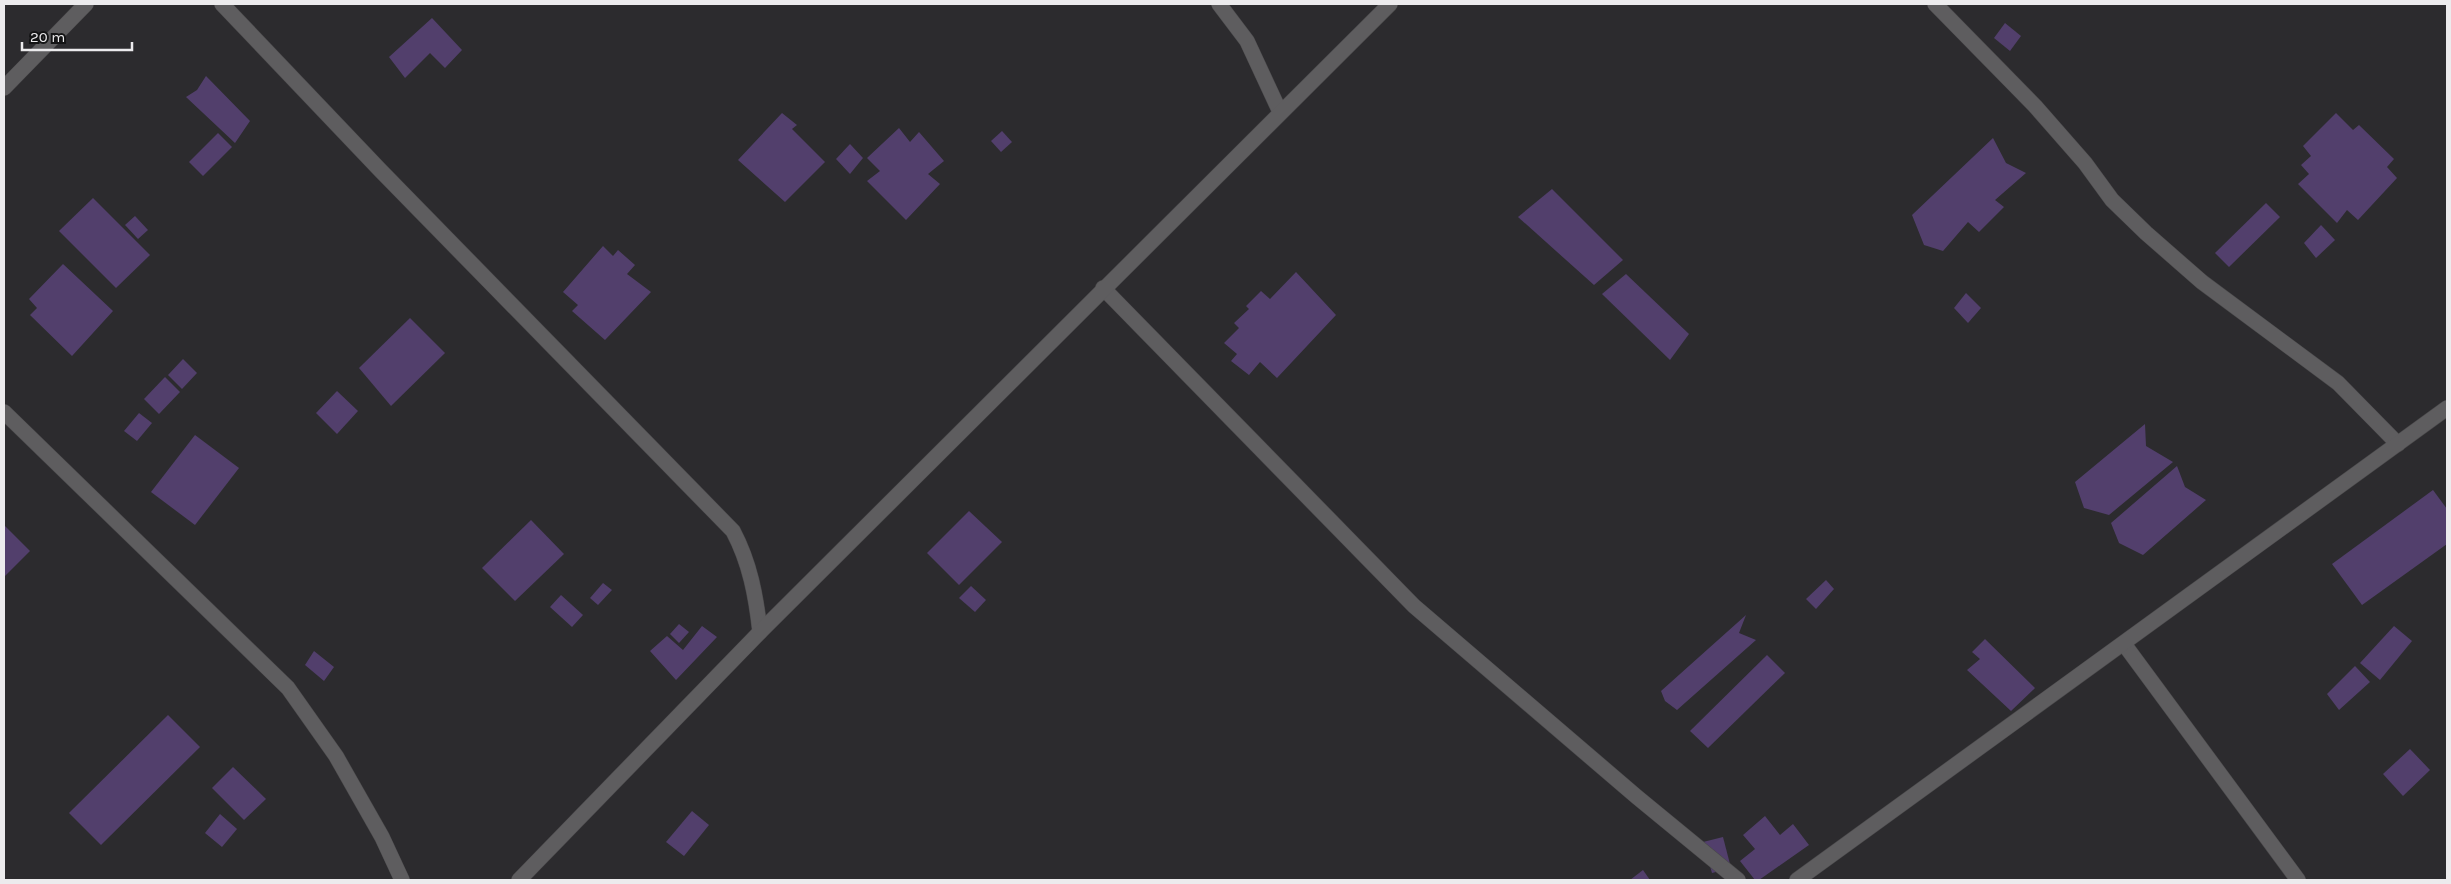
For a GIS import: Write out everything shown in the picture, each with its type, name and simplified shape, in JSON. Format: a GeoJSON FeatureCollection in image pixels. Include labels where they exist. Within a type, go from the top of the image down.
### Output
{"type":"FeatureCollection","features":[{"type":"Feature","properties":{"kind":"street"},"geometry":{"type":"LineString","coordinates":[[4,88],[86,4]]}},
{"type":"Feature","properties":{"kind":"street"},"geometry":{"type":"LineString","coordinates":[[222,4],[381,171],[733,531],[745,553],[752,580],[760,632]]}},
{"type":"Feature","properties":{"kind":"street"},"geometry":{"type":"LineString","coordinates":[[1219,4],[1246,41],[1280,112]]}},
{"type":"Feature","properties":{"kind":"street"},"geometry":{"type":"LineString","coordinates":[[519,880],[760,632],[1390,4]]}},
{"type":"Feature","properties":{"kind":"street"},"geometry":{"type":"LineString","coordinates":[[1935,4],[2035,106],[2085,163],[2112,200],[2146,234],[2202,282],[2338,383],[2398,444]]}},
{"type":"Feature","properties":{"kind":"street"},"geometry":{"type":"LineString","coordinates":[[1103,288],[1414,606],[1637,797],[1738,880]]}},
{"type":"Feature","properties":{"kind":"street"},"geometry":{"type":"LineString","coordinates":[[1797,880],[2447,408]]}},
{"type":"Feature","properties":{"kind":"street"},"geometry":{"type":"LineString","coordinates":[[4,412],[288,688],[336,756],[382,837],[402,880]]}},
{"type":"Feature","properties":{"kind":"street"},"geometry":{"type":"LineString","coordinates":[[2124,644],[2298,880]]}},
{"type":"Feature","properties":{"kind":"building"},"geometry":{"type":"Polygon","coordinates":[[[432,18],[462,50],[445,68],[430,53],[405,78],[389,57],[432,18]]]}},
{"type":"Feature","properties":{"kind":"building"},"geometry":{"type":"Polygon","coordinates":[[[2005,23],[2021,36],[2010,51],[1994,38],[2005,23]]]}},
{"type":"Feature","properties":{"kind":"building"},"geometry":{"type":"Polygon","coordinates":[[[206,76],[250,121],[235,143],[186,97],[197,90],[206,76]]]}},
{"type":"Feature","properties":{"kind":"building"},"geometry":{"type":"Polygon","coordinates":[[[782,113],[797,125],[792,129],[825,162],[785,202],[738,160],[782,113]]]}},
{"type":"Feature","properties":{"kind":"building"},"geometry":{"type":"Polygon","coordinates":[[[2336,113],[2353,130],[2359,125],[2394,159],[2387,167],[2397,178],[2358,220],[2347,210],[2337,223],[2298,184],[2309,174],[2301,165],[2311,156],[2303,146],[2336,113]]]}},
{"type":"Feature","properties":{"kind":"building"},"geometry":{"type":"Polygon","coordinates":[[[899,128],[910,142],[919,132],[944,161],[928,174],[940,184],[906,220],[867,181],[880,171],[867,158],[899,128]]]}},
{"type":"Feature","properties":{"kind":"building"},"geometry":{"type":"Polygon","coordinates":[[[1002,131],[1012,142],[1001,152],[991,141],[1002,131]]]}},
{"type":"Feature","properties":{"kind":"building"},"geometry":{"type":"Polygon","coordinates":[[[218,133],[232,147],[203,176],[189,162],[218,133]]]}},
{"type":"Feature","properties":{"kind":"building"},"geometry":{"type":"Polygon","coordinates":[[[1993,138],[2006,163],[2026,173],[1995,200],[2004,207],[1979,232],[1968,222],[1943,251],[1924,245],[1912,215],[1993,138]]]}},
{"type":"Feature","properties":{"kind":"building"},"geometry":{"type":"Polygon","coordinates":[[[850,144],[863,158],[850,174],[836,159],[850,144]]]}},
{"type":"Feature","properties":{"kind":"building"},"geometry":{"type":"Polygon","coordinates":[[[1552,189],[1623,260],[1594,285],[1518,217],[1552,189]]]}},
{"type":"Feature","properties":{"kind":"building"},"geometry":{"type":"Polygon","coordinates":[[[93,198],[150,255],[116,288],[59,231],[93,198]]]}},
{"type":"Feature","properties":{"kind":"building"},"geometry":{"type":"Polygon","coordinates":[[[2266,203],[2280,217],[2229,267],[2215,253],[2266,203]]]}},
{"type":"Feature","properties":{"kind":"building"},"geometry":{"type":"Polygon","coordinates":[[[135,216],[148,230],[138,239],[125,225],[135,216]]]}},
{"type":"Feature","properties":{"kind":"building"},"geometry":{"type":"Polygon","coordinates":[[[2321,225],[2335,240],[2316,258],[2304,243],[2321,225]]]}},
{"type":"Feature","properties":{"kind":"building"},"geometry":{"type":"Polygon","coordinates":[[[603,246],[613,256],[618,250],[635,265],[627,274],[651,292],[605,340],[572,311],[578,305],[563,292],[603,246]]]}},
{"type":"Feature","properties":{"kind":"building"},"geometry":{"type":"Polygon","coordinates":[[[63,264],[113,311],[72,356],[30,315],[37,308],[29,299],[63,264]]]}},
{"type":"Feature","properties":{"kind":"building"},"geometry":{"type":"Polygon","coordinates":[[[1296,272],[1336,315],[1277,378],[1260,362],[1249,375],[1231,361],[1237,354],[1224,343],[1239,328],[1234,323],[1249,309],[1246,306],[1261,291],[1270,299],[1296,272]]]}},
{"type":"Feature","properties":{"kind":"building"},"geometry":{"type":"Polygon","coordinates":[[[1626,274],[1689,334],[1670,360],[1602,294],[1626,274]]]}},
{"type":"Feature","properties":{"kind":"building"},"geometry":{"type":"Polygon","coordinates":[[[1966,293],[1981,308],[1968,323],[1954,308],[1966,293]]]}},
{"type":"Feature","properties":{"kind":"building"},"geometry":{"type":"Polygon","coordinates":[[[410,318],[445,353],[391,406],[359,368],[410,318]]]}},
{"type":"Feature","properties":{"kind":"building"},"geometry":{"type":"Polygon","coordinates":[[[183,359],[197,373],[182,389],[168,375],[183,359]]]}},
{"type":"Feature","properties":{"kind":"building"},"geometry":{"type":"Polygon","coordinates":[[[165,377],[180,392],[159,414],[144,399],[165,377]]]}},
{"type":"Feature","properties":{"kind":"building"},"geometry":{"type":"Polygon","coordinates":[[[337,391],[358,411],[337,434],[316,413],[337,391]]]}},
{"type":"Feature","properties":{"kind":"building"},"geometry":{"type":"Polygon","coordinates":[[[139,413],[152,423],[137,441],[124,431],[139,413]]]}},
{"type":"Feature","properties":{"kind":"building"},"geometry":{"type":"Polygon","coordinates":[[[2145,424],[2146,446],[2173,462],[2109,515],[2084,508],[2075,482],[2145,424]]]}},
{"type":"Feature","properties":{"kind":"building"},"geometry":{"type":"Polygon","coordinates":[[[195,435],[239,468],[195,525],[151,492],[195,435]]]}},
{"type":"Feature","properties":{"kind":"building"},"geometry":{"type":"Polygon","coordinates":[[[2177,466],[2185,487],[2206,500],[2143,555],[2119,543],[2111,523],[2177,466]]]}},
{"type":"Feature","properties":{"kind":"building"},"geometry":{"type":"Polygon","coordinates":[[[2433,490],[2447,509],[2447,544],[2362,605],[2332,564],[2433,490]]]}},
{"type":"Feature","properties":{"kind":"building"},"geometry":{"type":"Polygon","coordinates":[[[969,511],[1002,542],[959,585],[927,553],[969,511]]]}},
{"type":"Feature","properties":{"kind":"building"},"geometry":{"type":"Polygon","coordinates":[[[531,520],[564,554],[515,601],[482,568],[531,520]]]}},
{"type":"Feature","properties":{"kind":"building"},"geometry":{"type":"Polygon","coordinates":[[[4,525],[30,551],[4,577],[4,525]]]}},
{"type":"Feature","properties":{"kind":"building"},"geometry":{"type":"Polygon","coordinates":[[[1826,580],[1834,589],[1816,609],[1806,599],[1826,580]]]}},
{"type":"Feature","properties":{"kind":"building"},"geometry":{"type":"Polygon","coordinates":[[[603,583],[612,590],[598,605],[590,598],[603,583]]]}},
{"type":"Feature","properties":{"kind":"building"},"geometry":{"type":"Polygon","coordinates":[[[971,586],[986,600],[975,612],[959,598],[971,586]]]}},
{"type":"Feature","properties":{"kind":"building"},"geometry":{"type":"Polygon","coordinates":[[[561,595],[583,615],[572,627],[550,607],[561,595]]]}},
{"type":"Feature","properties":{"kind":"building"},"geometry":{"type":"Polygon","coordinates":[[[1746,615],[1739,633],[1756,640],[1677,710],[1665,701],[1661,691],[1746,615]]]}},
{"type":"Feature","properties":{"kind":"building"},"geometry":{"type":"Polygon","coordinates":[[[679,624],[689,632],[679,643],[670,634],[679,624]]]}},
{"type":"Feature","properties":{"kind":"building"},"geometry":{"type":"Polygon","coordinates":[[[702,626],[717,637],[676,680],[650,651],[667,636],[683,650],[702,626]]]}},
{"type":"Feature","properties":{"kind":"building"},"geometry":{"type":"Polygon","coordinates":[[[2394,626],[2412,641],[2380,680],[2360,663],[2394,626]]]}},
{"type":"Feature","properties":{"kind":"building"},"geometry":{"type":"Polygon","coordinates":[[[1985,639],[2035,688],[2011,711],[1967,670],[1980,659],[1972,652],[1985,639]]]}},
{"type":"Feature","properties":{"kind":"building"},"geometry":{"type":"Polygon","coordinates":[[[314,651],[334,667],[324,681],[305,665],[314,651]]]}},
{"type":"Feature","properties":{"kind":"building"},"geometry":{"type":"Polygon","coordinates":[[[1767,655],[1785,673],[1708,748],[1690,731],[1767,655]]]}},
{"type":"Feature","properties":{"kind":"building"},"geometry":{"type":"Polygon","coordinates":[[[2355,666],[2370,682],[2339,710],[2327,694],[2355,666]]]}},
{"type":"Feature","properties":{"kind":"building"},"geometry":{"type":"Polygon","coordinates":[[[168,715],[200,747],[101,845],[69,813],[168,715]]]}},
{"type":"Feature","properties":{"kind":"building"},"geometry":{"type":"Polygon","coordinates":[[[2410,749],[2430,770],[2403,796],[2383,774],[2410,749]]]}},
{"type":"Feature","properties":{"kind":"building"},"geometry":{"type":"Polygon","coordinates":[[[233,767],[266,799],[244,820],[212,788],[233,767]]]}},
{"type":"Feature","properties":{"kind":"building"},"geometry":{"type":"Polygon","coordinates":[[[692,811],[709,825],[684,856],[666,842],[692,811]]]}},
{"type":"Feature","properties":{"kind":"building"},"geometry":{"type":"Polygon","coordinates":[[[220,814],[237,829],[222,847],[205,833],[220,814]]]}},
{"type":"Feature","properties":{"kind":"building"},"geometry":{"type":"Polygon","coordinates":[[[1765,816],[1780,835],[1793,824],[1809,845],[1759,880],[1755,880],[1740,861],[1755,849],[1743,835],[1765,816]]]}},
{"type":"Feature","properties":{"kind":"building"},"geometry":{"type":"Polygon","coordinates":[[[1723,837],[1731,868],[1712,873],[1703,842],[1723,837]]]}},
{"type":"Feature","properties":{"kind":"building"},"geometry":{"type":"Polygon","coordinates":[[[1643,870],[1650,880],[1630,880],[1643,870]]]}}]}
